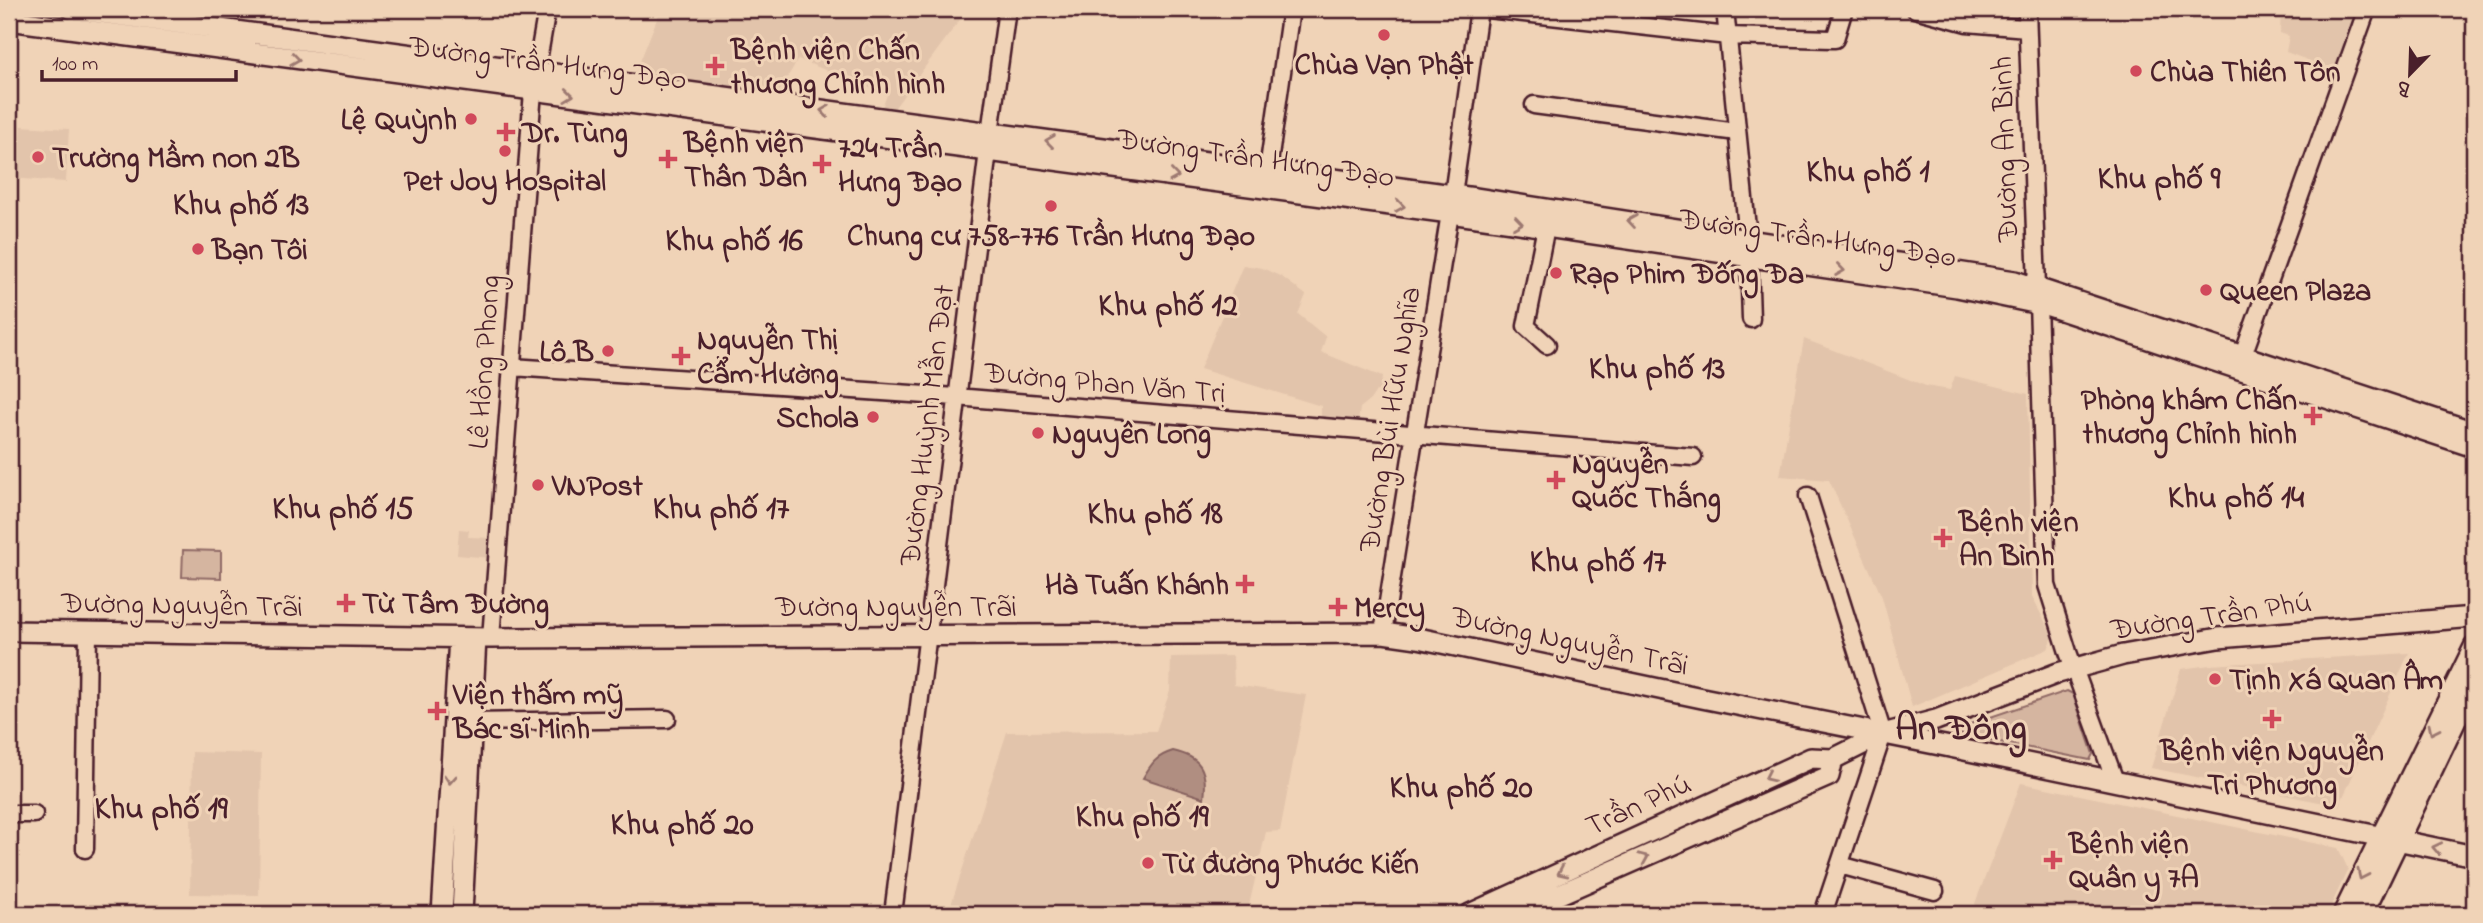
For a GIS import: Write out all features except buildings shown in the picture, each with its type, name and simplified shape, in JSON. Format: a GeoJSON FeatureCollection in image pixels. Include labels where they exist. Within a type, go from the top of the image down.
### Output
{"type":"FeatureCollection","features":[{"type":"Feature","properties":{"kind":"main road","name":"Đường Trần Hưng Đạo"},"geometry":{"type":"LineString","coordinates":[[72,9],[225,40]]}},
{"type":"Feature","properties":{"kind":"main road","name":"Đường Trần Hưng Đạo"},"geometry":{"type":"LineString","coordinates":[[9,20],[225,40],[1452,204],[1749,248]]}},
{"type":"Feature","properties":{"kind":"main road","name":"Đường Trần Hưng Đạo"},"geometry":{"type":"LineString","coordinates":[[1452,204],[1546,227],[1749,248],[2001,279],[2038,295],[2241,362],[2474,432]]}},
{"type":"Feature","properties":{"kind":"main road","name":"Đường Trần Hưng Đạo"},"geometry":{"type":"LineString","coordinates":[[2241,362],[2474,447]]}},
{"type":"Feature","properties":{"kind":"main road","name":"Đường Trần Phú"},"geometry":{"type":"LineString","coordinates":[[1883,734],[1936,720],[2074,668],[2154,648],[2218,638],[2474,617]]}},
{"type":"Feature","properties":{"kind":"main road","name":"Đường Nguyễn Trãi"},"geometry":{"type":"LineString","coordinates":[[9,631],[476,638],[1383,633],[1443,643],[2474,856]]}},
{"type":"Feature","properties":{"kind":"main road","name":"Lê Hồng Phong"},"geometry":{"type":"LineString","coordinates":[[462,914],[476,638]]}},
{"type":"Feature","properties":{"kind":"main road","name":"Lê Hồng Phong"},"geometry":{"type":"LineString","coordinates":[[442,914],[476,638]]}},
{"type":"Feature","properties":{"kind":"main road"},"geometry":{"type":"LineString","coordinates":[[2363,914],[2390,838],[2474,647]]}},
{"type":"Feature","properties":{"kind":"main road"},"geometry":{"type":"LineString","coordinates":[[2343,914],[2390,838],[2474,683]]}},
{"type":"Feature","properties":{"kind":"main road","name":"Trần Phú"},"geometry":{"type":"LineString","coordinates":[[1470,914],[1519,905],[1811,758],[1833,759],[1883,734]]}},
{"type":"Feature","properties":{"kind":"street","name":"Lê Hồng Phong"},"geometry":{"type":"LineString","coordinates":[[476,638],[512,368],[534,82],[547,9]]}},
{"type":"Feature","properties":{"kind":"street","name":"Đường Huỳnh Mẫn Đạt"},"geometry":{"type":"LineString","coordinates":[[893,914],[929,636],[956,397],[1007,9]]}},
{"type":"Feature","properties":{"kind":"street"},"geometry":{"type":"LineString","coordinates":[[1267,179],[1291,9]]}},
{"type":"Feature","properties":{"kind":"street","name":"Đường Bùi Hữu Nghĩa"},"geometry":{"type":"LineString","coordinates":[[1383,633],[1452,204],[1479,9]]}},
{"type":"Feature","properties":{"kind":"street"},"geometry":{"type":"LineString","coordinates":[[1487,9],[1541,12],[1728,36],[1835,39],[1844,9]]}},
{"type":"Feature","properties":{"kind":"street"},"geometry":{"type":"LineString","coordinates":[[1725,9],[1749,248],[1751,319]]}},
{"type":"Feature","properties":{"kind":"street"},"geometry":{"type":"LineString","coordinates":[[1915,9],[1967,23],[2027,28]]}},
{"type":"Feature","properties":{"kind":"street","name":"Đường An Bình"},"geometry":{"type":"LineString","coordinates":[[2027,9],[2047,585],[2115,781]]}},
{"type":"Feature","properties":{"kind":"street"},"geometry":{"type":"LineString","coordinates":[[2241,362],[2367,9]]}},
{"type":"Feature","properties":{"kind":"street"},"geometry":{"type":"LineString","coordinates":[[1534,105],[1737,132]]}},
{"type":"Feature","properties":{"kind":"street"},"geometry":{"type":"LineString","coordinates":[[1546,227],[1527,326],[1547,345]]}},
{"type":"Feature","properties":{"kind":"street","name":"Đường Phan Văn Trị"},"geometry":{"type":"LineString","coordinates":[[512,368],[956,397],[1693,457]]}},
{"type":"Feature","properties":{"kind":"street"},"geometry":{"type":"LineString","coordinates":[[1808,496],[1883,734],[1823,914]]}},
{"type":"Feature","properties":{"kind":"street"},"geometry":{"type":"LineString","coordinates":[[85,849],[89,632]]}},
{"type":"Feature","properties":{"kind":"street"},"geometry":{"type":"LineString","coordinates":[[472,722],[667,719]]}},
{"type":"Feature","properties":{"kind":"street"},"geometry":{"type":"LineString","coordinates":[[9,814],[34,814]]}},
{"type":"Feature","properties":{"kind":"street"},"geometry":{"type":"LineString","coordinates":[[1840,865],[1935,891]]}},
{"type":"Feature","properties":{"kind":"shaded area","name":"Bệnh viện Chấn thương Chỉnh hình"},"geometry":{"type":"Polygon","coordinates":[[[661,9],[968,9],[893,110],[882,108],[887,95],[798,59],[778,94],[635,74],[661,9]]]}},
{"type":"Feature","properties":{"kind":"shaded area"},"geometry":{"type":"Polygon","coordinates":[[[2281,9],[2359,9],[2337,71],[2286,52],[2289,36],[2280,33],[2281,9]]]}},
{"type":"Feature","properties":{"kind":"shaded area","name":"Trường Mầm non 2B"},"geometry":{"type":"Polygon","coordinates":[[[21,126],[69,129],[66,182],[9,178],[9,135],[20,136],[21,126]]]}},
{"type":"Feature","properties":{"kind":"shaded area"},"geometry":{"type":"Polygon","coordinates":[[[1243,265],[1262,268],[1282,277],[1306,295],[1298,314],[1326,337],[1321,352],[1382,377],[1380,392],[1376,391],[1360,408],[1358,423],[1335,417],[1333,421],[1321,419],[1321,406],[1200,369],[1243,265]]]}},
{"type":"Feature","properties":{"kind":"shaded area","name":"Bệnh viện An Bình"},"geometry":{"type":"Polygon","coordinates":[[[1804,339],[1926,386],[1950,390],[1955,376],[2028,394],[2032,597],[2053,637],[2048,649],[1912,707],[1882,597],[1829,480],[1780,476],[1804,339]]]}},
{"type":"Feature","properties":{"kind":"shaded area"},"geometry":{"type":"Polygon","coordinates":[[[459,529],[469,530],[468,537],[492,538],[491,558],[457,555],[459,529]]]}},
{"type":"Feature","properties":{"kind":"shaded area"},"geometry":{"type":"Polygon","coordinates":[[[183,550],[221,551],[221,578],[182,577],[183,550]]]}},
{"type":"Feature","properties":{"kind":"shaded area","name":"Bệnh viện Nguyễn Tri Phương"},"geometry":{"type":"Polygon","coordinates":[[[2409,653],[2339,806],[2151,768],[2181,669],[2409,653]]]}},
{"type":"Feature","properties":{"kind":"shaded area"},"geometry":{"type":"Polygon","coordinates":[[[1233,656],[1234,685],[1306,695],[1280,831],[1266,832],[1247,914],[948,914],[1007,732],[1156,731],[1170,691],[1171,657],[1233,656]]]}},
{"type":"Feature","properties":{"kind":"shaded area"},"geometry":{"type":"Polygon","coordinates":[[[2067,691],[2073,694],[2093,754],[2090,760],[1955,733],[1955,729],[2067,691]]]}},
{"type":"Feature","properties":{"kind":"shaded area"},"geometry":{"type":"Polygon","coordinates":[[[1173,751],[1190,757],[1200,766],[1205,779],[1204,798],[1143,778],[1155,761],[1173,751]]]}},
{"type":"Feature","properties":{"kind":"shaded area"},"geometry":{"type":"Polygon","coordinates":[[[192,752],[261,754],[259,895],[190,894],[192,752]]]}},
{"type":"Feature","properties":{"kind":"shaded area"},"geometry":{"type":"Polygon","coordinates":[[[2021,783],[2338,848],[2348,869],[2327,914],[1971,914],[2021,783]]]}},
{"type":"Feature","properties":{"kind":"place","name":"Chùa Vạn Phật"},"geometry":{"type":"Point","coordinates":[1384,35]}},
{"type":"Feature","properties":{"kind":"place","name":"Bệnh viện Chấn thương Chỉnh hình"},"geometry":{"type":"Point","coordinates":[715,66]}},
{"type":"Feature","properties":{"kind":"place","name":"Chùa Thiên Tôn"},"geometry":{"type":"Point","coordinates":[2136,71]}},
{"type":"Feature","properties":{"kind":"place","name":"Lệ Quỳnh"},"geometry":{"type":"Point","coordinates":[471,119]}},
{"type":"Feature","properties":{"kind":"place","name":"Dr. Tùng"},"geometry":{"type":"Point","coordinates":[506,132]}},
{"type":"Feature","properties":{"kind":"place","name":"Pet Joy Hospital"},"geometry":{"type":"Point","coordinates":[505,151]}},
{"type":"Feature","properties":{"kind":"place","name":"Trường Mầm non 2B"},"geometry":{"type":"Point","coordinates":[38,157]}},
{"type":"Feature","properties":{"kind":"place","name":"Bệnh viện Thân Dân"},"geometry":{"type":"Point","coordinates":[668,159]}},
{"type":"Feature","properties":{"kind":"place","name":"724 Trần Hưng Đạo"},"geometry":{"type":"Point","coordinates":[822,164]}},
{"type":"Feature","properties":{"kind":"place","name":"Chung cư 758-776 Trần Hưng Đạo"},"geometry":{"type":"Point","coordinates":[1051,206]}},
{"type":"Feature","properties":{"kind":"place","name":"Bạn Tôi"},"geometry":{"type":"Point","coordinates":[198,249]}},
{"type":"Feature","properties":{"kind":"place","name":"Rạp Phim Đống Đa"},"geometry":{"type":"Point","coordinates":[1556,273]}},
{"type":"Feature","properties":{"kind":"place","name":"Queen Plaza"},"geometry":{"type":"Point","coordinates":[2206,290]}},
{"type":"Feature","properties":{"kind":"place","name":"Lô B"},"geometry":{"type":"Point","coordinates":[608,351]}},
{"type":"Feature","properties":{"kind":"place","name":"Nguyễn Thị Cẩm Hường"},"geometry":{"type":"Point","coordinates":[681,356]}},
{"type":"Feature","properties":{"kind":"place","name":"Phòng khám Chấn thương Chỉnh hình"},"geometry":{"type":"Point","coordinates":[2313,416]}},
{"type":"Feature","properties":{"kind":"place","name":"Schola"},"geometry":{"type":"Point","coordinates":[873,417]}},
{"type":"Feature","properties":{"kind":"place","name":"Nguyên Long"},"geometry":{"type":"Point","coordinates":[1038,433]}},
{"type":"Feature","properties":{"kind":"place","name":"Nguyễn Quốc Thắng"},"geometry":{"type":"Point","coordinates":[1556,480]}},
{"type":"Feature","properties":{"kind":"place","name":"VNPost"},"geometry":{"type":"Point","coordinates":[538,485]}},
{"type":"Feature","properties":{"kind":"place","name":"Bệnh viện An Bình"},"geometry":{"type":"Point","coordinates":[1943,538]}},
{"type":"Feature","properties":{"kind":"place","name":"Hà Tuấn Khánh"},"geometry":{"type":"Point","coordinates":[1245,584]}},
{"type":"Feature","properties":{"kind":"place","name":"Từ Tâm Đường"},"geometry":{"type":"Point","coordinates":[346,603]}},
{"type":"Feature","properties":{"kind":"place","name":"Mercy"},"geometry":{"type":"Point","coordinates":[1338,607]}},
{"type":"Feature","properties":{"kind":"place","name":"Tịnh Xá Quan Âm"},"geometry":{"type":"Point","coordinates":[2215,679]}},
{"type":"Feature","properties":{"kind":"place","name":"Viện thấm mỹ Bác sĩ Minh"},"geometry":{"type":"Point","coordinates":[437,711]}},
{"type":"Feature","properties":{"kind":"place","name":"Bệnh viện Nguyễn Tri Phương"},"geometry":{"type":"Point","coordinates":[2272,719]}},
{"type":"Feature","properties":{"kind":"place","name":"Bệnh viện Quân y 7A"},"geometry":{"type":"Point","coordinates":[2053,860]}},
{"type":"Feature","properties":{"kind":"place","name":"Từ đường Phước Kiến"},"geometry":{"type":"Point","coordinates":[1148,863]}},
{"type":"Feature","properties":{"kind":"district","name":"Khu phố 1"},"geometry":{"type":"Point","coordinates":[1868,170]}},
{"type":"Feature","properties":{"kind":"district","name":"Khu phố 9"},"geometry":{"type":"Point","coordinates":[2159,177]}},
{"type":"Feature","properties":{"kind":"district","name":"Khu phố 13"},"geometry":{"type":"Point","coordinates":[241,203]}},
{"type":"Feature","properties":{"kind":"district","name":"Khu phố 16"},"geometry":{"type":"Point","coordinates":[734,239]}},
{"type":"Feature","properties":{"kind":"district","name":"Khu phố 12"},"geometry":{"type":"Point","coordinates":[1168,304]}},
{"type":"Feature","properties":{"kind":"district","name":"Khu phố 13"},"geometry":{"type":"Point","coordinates":[1657,367]}},
{"type":"Feature","properties":{"kind":"district","name":"Khu phố 14"},"geometry":{"type":"Point","coordinates":[2236,496]}},
{"type":"Feature","properties":{"kind":"district","name":"Khu phố 15"},"geometry":{"type":"Point","coordinates":[343,507]}},
{"type":"Feature","properties":{"kind":"district","name":"Khu phố 17"},"geometry":{"type":"Point","coordinates":[721,507]}},
{"type":"Feature","properties":{"kind":"district","name":"Khu phố 18"},"geometry":{"type":"Point","coordinates":[1155,512]}},
{"type":"Feature","properties":{"kind":"district","name":"Khu phố 17"},"geometry":{"type":"Point","coordinates":[1598,560]}},
{"type":"Feature","properties":{"kind":"district","name":"An Đông"},"geometry":{"type":"Point","coordinates":[1961,726]}},
{"type":"Feature","properties":{"kind":"district","name":"Khu phố 20"},"geometry":{"type":"Point","coordinates":[1461,786]}},
{"type":"Feature","properties":{"kind":"district","name":"Khu phố 19"},"geometry":{"type":"Point","coordinates":[161,807]}},
{"type":"Feature","properties":{"kind":"district","name":"Khu phố 19"},"geometry":{"type":"Point","coordinates":[1142,815]}},
{"type":"Feature","properties":{"kind":"district","name":"Khu phố 20"},"geometry":{"type":"Point","coordinates":[682,823]}}]}
